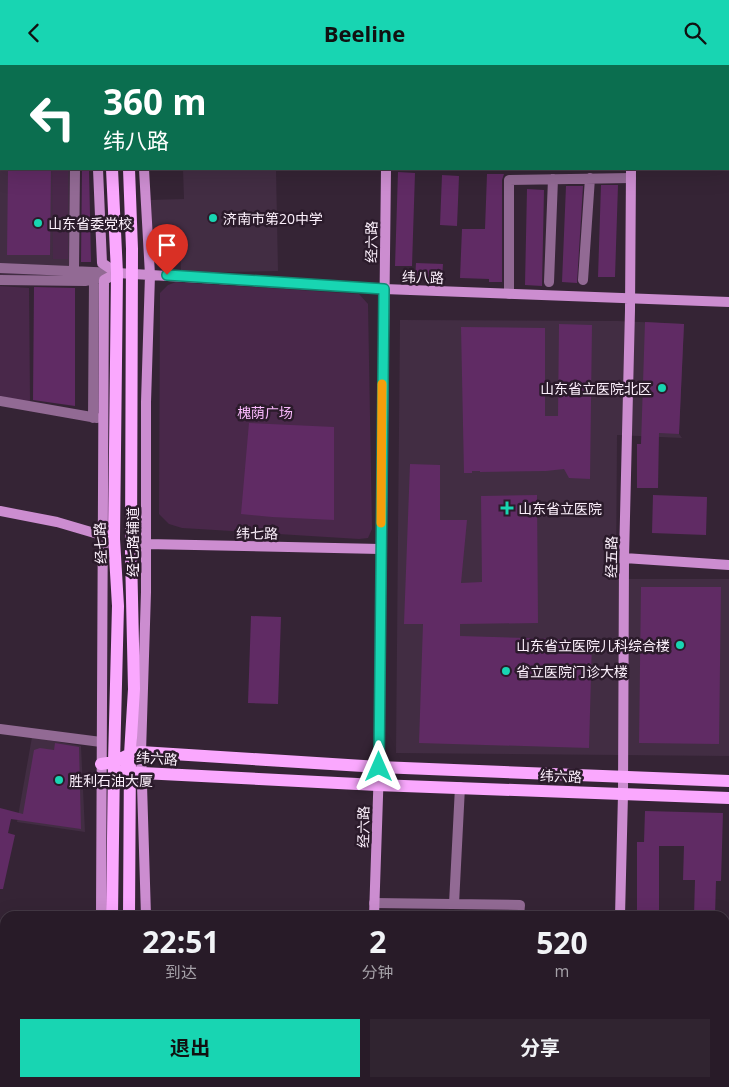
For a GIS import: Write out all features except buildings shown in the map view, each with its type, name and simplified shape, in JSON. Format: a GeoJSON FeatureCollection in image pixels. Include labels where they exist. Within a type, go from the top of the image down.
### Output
{"type":"FeatureCollection","features":[{"type":"Feature","properties":{"kind":"main road","name":"经七路"},"geometry":{"type":"LineString","coordinates":[[112,170],[117,273],[109,537],[118,606],[112,911]]}},
{"type":"Feature","properties":{"kind":"main road"},"geometry":{"type":"LineString","coordinates":[[129,170],[136,753],[129,911]]}},
{"type":"Feature","properties":{"kind":"main road","name":"纬六路"},"geometry":{"type":"LineString","coordinates":[[114,762],[136,753],[379,767],[729,781]]}},
{"type":"Feature","properties":{"kind":"main road"},"geometry":{"type":"LineString","coordinates":[[101,764],[114,762]]}},
{"type":"Feature","properties":{"kind":"main road","name":"纬六路"},"geometry":{"type":"LineString","coordinates":[[114,762],[136,772],[377,785],[729,798]]}},
{"type":"Feature","properties":{"kind":"street"},"geometry":{"type":"LineString","coordinates":[[74,271],[75,170]]}},
{"type":"Feature","properties":{"kind":"street"},"geometry":{"type":"LineString","coordinates":[[98,170],[102,263],[117,273]]}},
{"type":"Feature","properties":{"kind":"street","name":"经七路辅道"},"geometry":{"type":"LineString","coordinates":[[136,753],[146,544],[146,402],[150,275],[144,170]]}},
{"type":"Feature","properties":{"kind":"street","name":"经六路"},"geometry":{"type":"LineString","coordinates":[[374,911],[379,767],[380,549],[386,170]]}},
{"type":"Feature","properties":{"kind":"street"},"geometry":{"type":"LineString","coordinates":[[509,294],[509,180],[590,179],[632,173]]}},
{"type":"Feature","properties":{"kind":"street","name":"经五路"},"geometry":{"type":"LineString","coordinates":[[620,911],[623,794],[624,559],[632,173]]}},
{"type":"Feature","properties":{"kind":"street"},"geometry":{"type":"LineString","coordinates":[[549,282],[553,179]]}},
{"type":"Feature","properties":{"kind":"street"},"geometry":{"type":"LineString","coordinates":[[583,280],[590,179]]}},
{"type":"Feature","properties":{"kind":"street"},"geometry":{"type":"LineString","coordinates":[[0,268],[117,273]]}},
{"type":"Feature","properties":{"kind":"street"},"geometry":{"type":"LineString","coordinates":[[0,280],[86,281],[117,273]]}},
{"type":"Feature","properties":{"kind":"street"},"geometry":{"type":"LineString","coordinates":[[98,418],[104,280],[117,273]]}},
{"type":"Feature","properties":{"kind":"street","name":"纬八路"},"geometry":{"type":"LineString","coordinates":[[117,273],[384,289],[729,302]]}},
{"type":"Feature","properties":{"kind":"street"},"geometry":{"type":"LineString","coordinates":[[94,279],[98,418],[109,537],[101,742],[101,911]]}},
{"type":"Feature","properties":{"kind":"street"},"geometry":{"type":"LineString","coordinates":[[0,401],[98,418]]}},
{"type":"Feature","properties":{"kind":"street"},"geometry":{"type":"LineString","coordinates":[[0,511],[57,522],[109,537]]}},
{"type":"Feature","properties":{"kind":"street","name":"纬七路"},"geometry":{"type":"LineString","coordinates":[[132,541],[146,544],[380,549]]}},
{"type":"Feature","properties":{"kind":"street"},"geometry":{"type":"LineString","coordinates":[[624,559],[729,565]]}},
{"type":"Feature","properties":{"kind":"street"},"geometry":{"type":"LineString","coordinates":[[0,729],[101,742]]}},
{"type":"Feature","properties":{"kind":"street"},"geometry":{"type":"LineString","coordinates":[[136,772],[146,911]]}},
{"type":"Feature","properties":{"kind":"street"},"geometry":{"type":"LineString","coordinates":[[454,904],[460,787]]}},
{"type":"Feature","properties":{"kind":"street"},"geometry":{"type":"LineString","coordinates":[[374,903],[520,905],[519,911]]}},
{"type":"Feature","properties":{"kind":"shaded area","name":"山东省委党校"},"geometry":{"type":"Polygon","coordinates":[[[0,170],[76,170],[78,277],[0,279],[0,170]]]}},
{"type":"Feature","properties":{"kind":"shaded area","name":"济南市第20中学"},"geometry":{"type":"Polygon","coordinates":[[[183,170],[276,170],[278,271],[181,273],[180,237],[149,237],[149,200],[184,199],[183,170]]]}},
{"type":"Feature","properties":{"kind":"shaded area","name":"山东省立医院"},"geometry":{"type":"Polygon","coordinates":[[[400,320],[618,321],[684,324],[679,434],[682,438],[617,435],[616,579],[729,579],[729,756],[396,753],[400,320]]]}},
{"type":"Feature","properties":{"kind":"shaded area"},"geometry":{"type":"Polygon","coordinates":[[[32,737],[81,746],[85,832],[17,822],[32,737]]]}},
{"type":"Feature","properties":{"kind":"green space"},"geometry":{"type":"Polygon","coordinates":[[[52,170],[68,170],[68,259],[53,259],[52,170]]]}},
{"type":"Feature","properties":{"kind":"green space","name":"槐荫广场"},"geometry":{"type":"Polygon","coordinates":[[[176,282],[359,294],[368,304],[372,529],[368,538],[182,528],[169,524],[159,514],[160,293],[168,285],[176,282]]]}},
{"type":"Feature","properties":{"kind":"green space"},"geometry":{"type":"Polygon","coordinates":[[[0,286],[29,288],[30,402],[0,396],[0,286]]]}},
{"type":"Feature","properties":{"kind":"slow traffic"},"geometry":{"type":"LineString","coordinates":[[381,523],[382,384]]}},
{"type":"Feature","properties":{"kind":"place","name":"济南市第20中学"},"geometry":{"type":"Point","coordinates":[213,218]}},
{"type":"Feature","properties":{"kind":"place","name":"山东省委党校"},"geometry":{"type":"Point","coordinates":[38,223]}},
{"type":"Feature","properties":{"kind":"place","name":"山东省立医院北区"},"geometry":{"type":"Point","coordinates":[662,388]}},
{"type":"Feature","properties":{"kind":"place","name":"山东省立医院"},"geometry":{"type":"Point","coordinates":[507,508]}},
{"type":"Feature","properties":{"kind":"place","name":"山东省立医院儿科综合楼"},"geometry":{"type":"Point","coordinates":[680,645]}},
{"type":"Feature","properties":{"kind":"place","name":"省立医院门诊大楼"},"geometry":{"type":"Point","coordinates":[506,671]}},
{"type":"Feature","properties":{"kind":"place","name":"胜利石油大厦"},"geometry":{"type":"Point","coordinates":[59,780]}},
{"type":"Feature","properties":{"kind":"route"},"geometry":{"type":"LineString","coordinates":[[167,275],[384,289],[379,767]]}}]}
